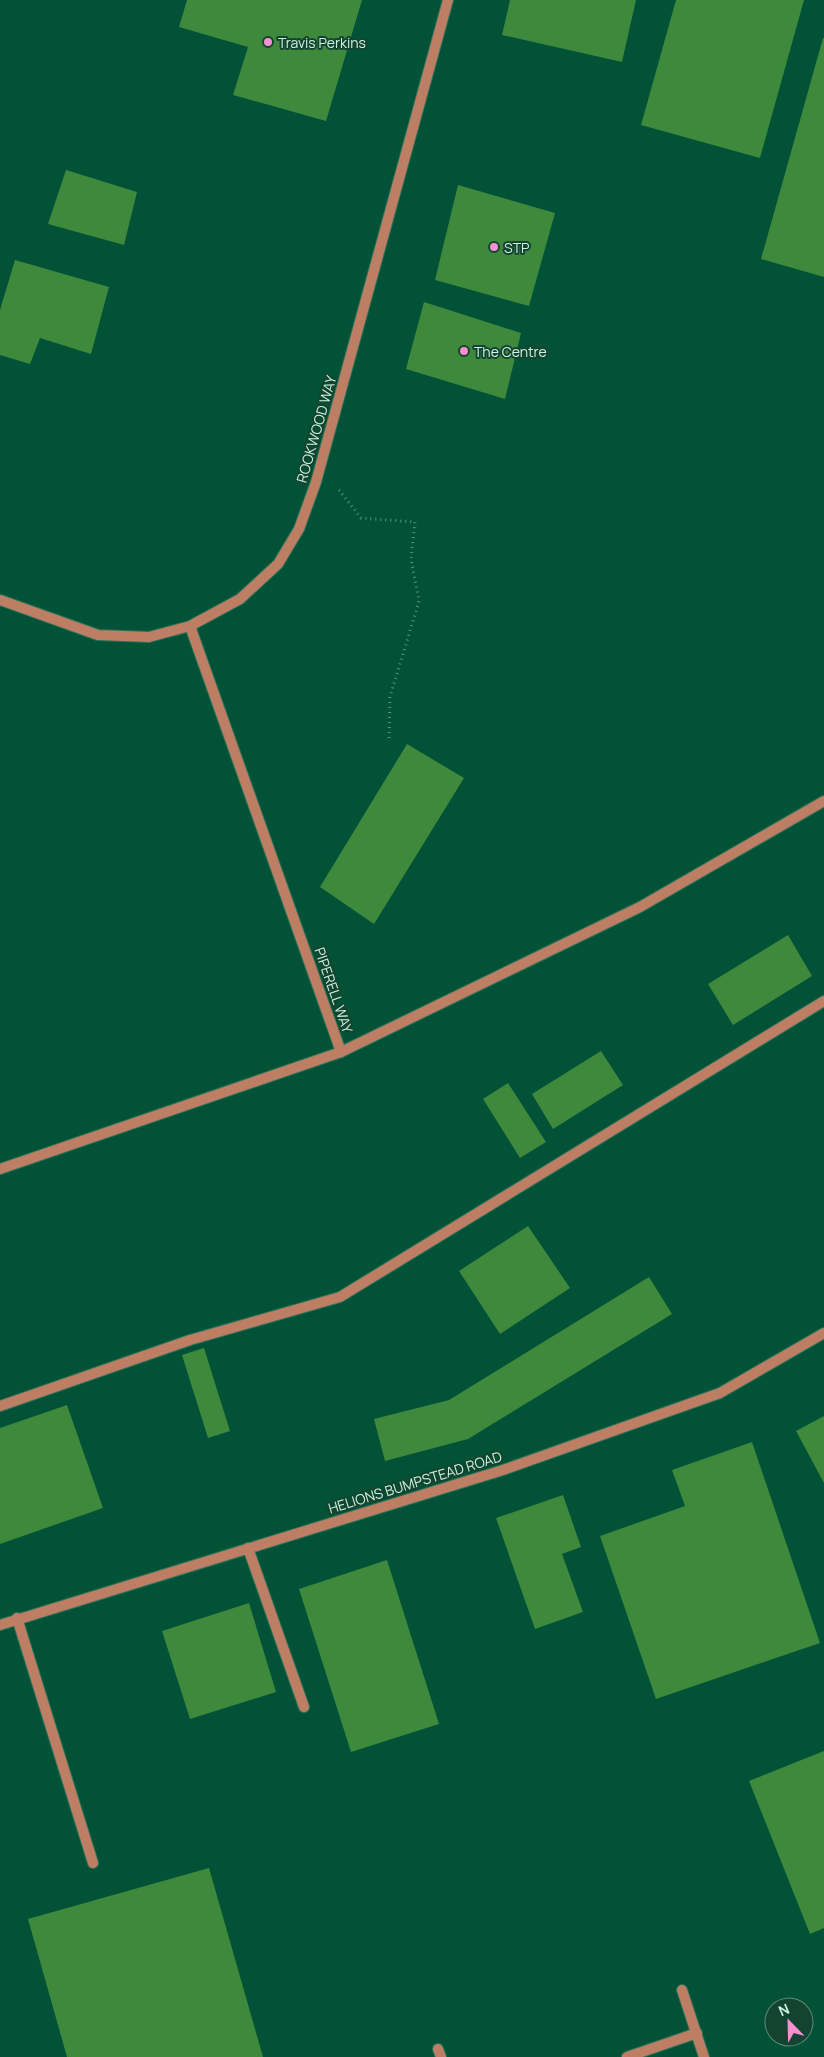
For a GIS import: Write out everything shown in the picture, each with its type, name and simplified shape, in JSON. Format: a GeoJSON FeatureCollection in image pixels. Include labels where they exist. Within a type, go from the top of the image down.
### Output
{"type":"FeatureCollection","features":[{"type":"Feature","properties":{"kind":"street","name":"ROOKWOOD WAY"},"geometry":{"type":"LineString","coordinates":[[0,600],[98,635],[149,637],[190,626],[240,599],[278,564],[299,529],[316,482],[448,0]]}},
{"type":"Feature","properties":{"kind":"street","name":"PIPERELL WAY"},"geometry":{"type":"LineString","coordinates":[[0,1168],[341,1052],[190,626]]}},
{"type":"Feature","properties":{"kind":"street"},"geometry":{"type":"LineString","coordinates":[[341,1052],[640,907],[824,801]]}},
{"type":"Feature","properties":{"kind":"street"},"geometry":{"type":"LineString","coordinates":[[0,1406],[190,1340],[340,1297],[824,1001]]}},
{"type":"Feature","properties":{"kind":"street","name":"HELIONS BUMPSTEAD ROAD"},"geometry":{"type":"LineString","coordinates":[[0,1625],[17,1618],[503,1470],[720,1393],[823,1336]]}},
{"type":"Feature","properties":{"kind":"street"},"geometry":{"type":"LineString","coordinates":[[248,1548],[304,1707]]}},
{"type":"Feature","properties":{"kind":"street"},"geometry":{"type":"LineString","coordinates":[[17,1618],[93,1863]]}},
{"type":"Feature","properties":{"kind":"street"},"geometry":{"type":"LineString","coordinates":[[682,1990],[704,2057]]}},
{"type":"Feature","properties":{"kind":"street"},"geometry":{"type":"LineString","coordinates":[[626,2057],[697,2034]]}},
{"type":"Feature","properties":{"kind":"path"},"geometry":{"type":"LineString","coordinates":[[337,487],[361,518],[415,522],[411,559],[419,601],[390,697],[389,740]]}},
{"type":"Feature","properties":{"kind":"building"},"geometry":{"type":"Polygon","coordinates":[[[187,0],[362,0],[326,121],[233,95],[248,47],[179,27],[187,0]]]}},
{"type":"Feature","properties":{"kind":"building"},"geometry":{"type":"Polygon","coordinates":[[[510,0],[636,0],[622,62],[502,35],[510,0]]]}},
{"type":"Feature","properties":{"kind":"building"},"geometry":{"type":"Polygon","coordinates":[[[676,0],[804,0],[760,158],[641,125],[676,0]]]}},
{"type":"Feature","properties":{"kind":"building"},"geometry":{"type":"Polygon","coordinates":[[[824,38],[824,277],[761,259],[824,38]]]}},
{"type":"Feature","properties":{"kind":"building"},"geometry":{"type":"Polygon","coordinates":[[[66,170],[137,192],[124,245],[48,224],[66,170]]]}},
{"type":"Feature","properties":{"kind":"building","name":"STP"},"geometry":{"type":"Polygon","coordinates":[[[458,185],[555,213],[529,306],[435,280],[458,185]]]}},
{"type":"Feature","properties":{"kind":"building"},"geometry":{"type":"Polygon","coordinates":[[[15,260],[109,287],[91,354],[40,338],[30,364],[0,355],[0,310],[15,260]]]}},
{"type":"Feature","properties":{"kind":"building","name":"The Centre"},"geometry":{"type":"Polygon","coordinates":[[[424,302],[521,333],[505,399],[406,369],[424,302]]]}},
{"type":"Feature","properties":{"kind":"building"},"geometry":{"type":"Polygon","coordinates":[[[407,744],[464,778],[374,924],[320,887],[407,744]]]}},
{"type":"Feature","properties":{"kind":"building"},"geometry":{"type":"Polygon","coordinates":[[[788,935],[812,976],[733,1025],[708,984],[788,935]]]}},
{"type":"Feature","properties":{"kind":"building"},"geometry":{"type":"Polygon","coordinates":[[[601,1051],[623,1085],[553,1129],[532,1094],[601,1051]]]}},
{"type":"Feature","properties":{"kind":"building"},"geometry":{"type":"Polygon","coordinates":[[[508,1083],[546,1142],[520,1158],[483,1099],[508,1083]]]}},
{"type":"Feature","properties":{"kind":"building"},"geometry":{"type":"Polygon","coordinates":[[[528,1226],[570,1288],[500,1334],[459,1271],[528,1226]]]}},
{"type":"Feature","properties":{"kind":"building"},"geometry":{"type":"Polygon","coordinates":[[[649,1277],[672,1314],[468,1439],[385,1461],[374,1419],[449,1400],[649,1277]]]}},
{"type":"Feature","properties":{"kind":"building"},"geometry":{"type":"Polygon","coordinates":[[[204,1348],[230,1431],[208,1438],[182,1355],[204,1348]]]}},
{"type":"Feature","properties":{"kind":"building"},"geometry":{"type":"Polygon","coordinates":[[[67,1405],[103,1508],[0,1544],[0,1428],[67,1405]]]}},
{"type":"Feature","properties":{"kind":"building"},"geometry":{"type":"Polygon","coordinates":[[[824,1416],[824,1483],[796,1431],[824,1416]]]}},
{"type":"Feature","properties":{"kind":"building"},"geometry":{"type":"Polygon","coordinates":[[[752,1442],[820,1643],[656,1699],[600,1536],[685,1506],[672,1470],[752,1442]]]}},
{"type":"Feature","properties":{"kind":"building"},"geometry":{"type":"Polygon","coordinates":[[[563,1495],[581,1547],[562,1554],[583,1612],[535,1629],[496,1518],[563,1495]]]}},
{"type":"Feature","properties":{"kind":"building"},"geometry":{"type":"Polygon","coordinates":[[[387,1560],[439,1724],[351,1752],[299,1589],[387,1560]]]}},
{"type":"Feature","properties":{"kind":"building"},"geometry":{"type":"Polygon","coordinates":[[[249,1603],[276,1692],[190,1719],[162,1631],[249,1603]]]}},
{"type":"Feature","properties":{"kind":"building"},"geometry":{"type":"Polygon","coordinates":[[[824,1751],[824,1928],[810,1934],[749,1781],[824,1751]]]}},
{"type":"Feature","properties":{"kind":"building"},"geometry":{"type":"Polygon","coordinates":[[[209,1868],[263,2057],[67,2057],[28,1919],[209,1868]]]}},
{"type":"Feature","properties":{"kind":"place","name":"Travis Perkins"},"geometry":{"type":"Point","coordinates":[268,42]}},
{"type":"Feature","properties":{"kind":"place","name":"STP"},"geometry":{"type":"Point","coordinates":[494,247]}},
{"type":"Feature","properties":{"kind":"place","name":"The Centre"},"geometry":{"type":"Point","coordinates":[464,351]}}]}
